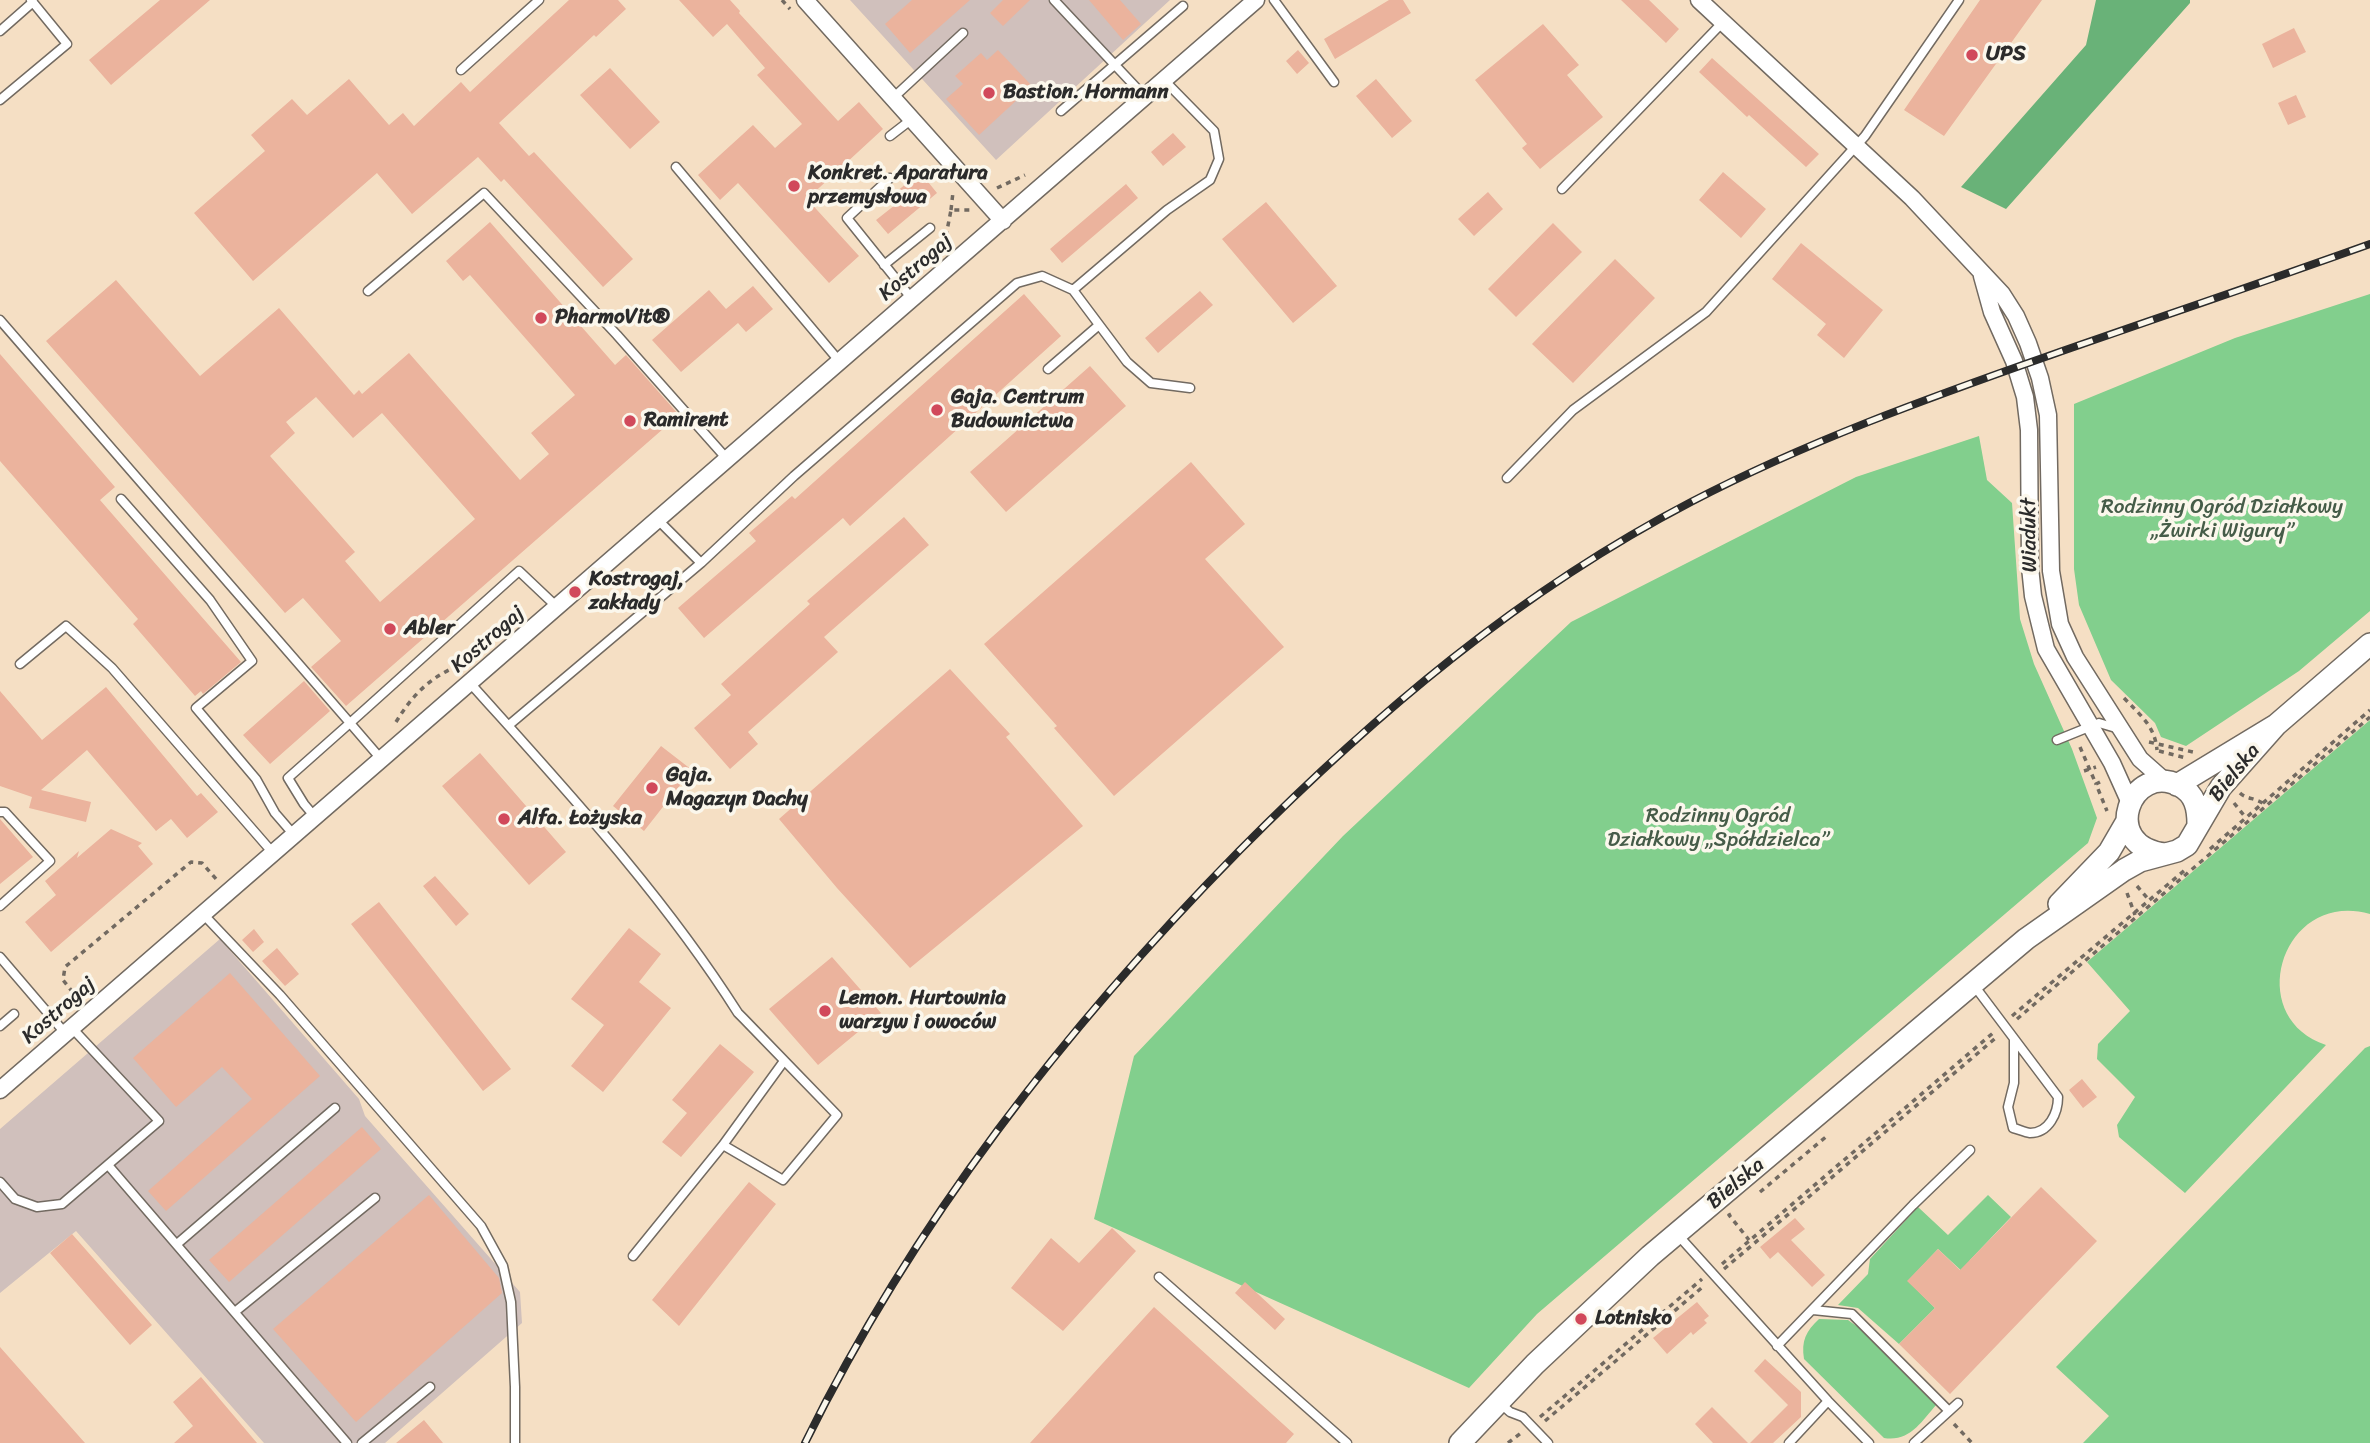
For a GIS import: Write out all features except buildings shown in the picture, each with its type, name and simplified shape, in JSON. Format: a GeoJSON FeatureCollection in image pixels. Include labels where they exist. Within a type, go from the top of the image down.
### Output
{"type":"FeatureCollection","features":[{"type":"Feature","properties":{"kind":"main road","name":"Bielska"},"geometry":{"type":"LineString","coordinates":[[1460,1443],[1572,1327],[1677,1234],[2026,939],[2124,870],[2140,861],[2177,851],[2187,845],[2221,787],[2276,725],[2370,645]]}},
{"type":"Feature","properties":{"kind":"main road","name":"Bielska"},"geometry":{"type":"LineString","coordinates":[[2172,783],[2276,725]]}},
{"type":"Feature","properties":{"kind":"main road","name":"Bielska"},"geometry":{"type":"LineString","coordinates":[[2026,939],[2109,852],[2128,812],[2144,787],[2155,782],[2172,783],[2187,791],[2195,801],[2198,824]]}},
{"type":"Feature","properties":{"kind":"main road"},"geometry":{"type":"LineString","coordinates":[[2128,812],[2134,839],[2142,848],[2165,854]]}},
{"type":"Feature","properties":{"kind":"street"},"geometry":{"type":"LineString","coordinates":[[805,0],[1003,221]]}},
{"type":"Feature","properties":{"kind":"street","name":"Kostrogaj"},"geometry":{"type":"LineString","coordinates":[[0,1090],[1256,0]]}},
{"type":"Feature","properties":{"kind":"street","name":"Wiadukt"},"geometry":{"type":"LineString","coordinates":[[1699,0],[1912,198],[2002,294],[2016,316],[2040,378],[2048,415],[2051,571],[2060,624],[2070,648],[2140,759],[2172,783]]}},
{"type":"Feature","properties":{"kind":"street","name":"Wiadukt"},"geometry":{"type":"LineString","coordinates":[[1981,271],[1992,312],[2014,361],[2025,397],[2029,430],[2030,567],[2041,631],[2051,658],[2117,772],[2128,812]]}},
{"type":"Feature","properties":{"kind":"lane"},"geometry":{"type":"LineString","coordinates":[[461,69],[539,0]]}},
{"type":"Feature","properties":{"kind":"lane"},"geometry":{"type":"LineString","coordinates":[[1054,0],[1145,97]]}},
{"type":"Feature","properties":{"kind":"lane"},"geometry":{"type":"LineString","coordinates":[[1274,0],[1334,82]]}},
{"type":"Feature","properties":{"kind":"lane"},"geometry":{"type":"LineString","coordinates":[[1507,478],[1573,410],[1706,312],[1856,146],[1959,0]]}},
{"type":"Feature","properties":{"kind":"lane"},"geometry":{"type":"LineString","coordinates":[[0,31],[32,1],[67,44],[0,100]]}},
{"type":"Feature","properties":{"kind":"lane"},"geometry":{"type":"LineString","coordinates":[[1061,111],[1183,6]]}},
{"type":"Feature","properties":{"kind":"lane"},"geometry":{"type":"LineString","coordinates":[[1562,189],[1723,22]]}},
{"type":"Feature","properties":{"kind":"lane"},"geometry":{"type":"LineString","coordinates":[[893,98],[963,33]]}},
{"type":"Feature","properties":{"kind":"lane"},"geometry":{"type":"LineString","coordinates":[[1073,290],[1167,210],[1210,180],[1219,159],[1214,131],[1164,80]]}},
{"type":"Feature","properties":{"kind":"lane"},"geometry":{"type":"LineString","coordinates":[[890,136],[912,119]]}},
{"type":"Feature","properties":{"kind":"lane"},"geometry":{"type":"LineString","coordinates":[[676,167],[840,362]]}},
{"type":"Feature","properties":{"kind":"lane"},"geometry":{"type":"LineString","coordinates":[[890,178],[847,218],[912,299]]}},
{"type":"Feature","properties":{"kind":"lane"},"geometry":{"type":"LineString","coordinates":[[368,291],[484,193],[617,335],[727,459]]}},
{"type":"Feature","properties":{"kind":"lane"},"geometry":{"type":"LineString","coordinates":[[884,265],[930,228]]}},
{"type":"Feature","properties":{"kind":"lane"},"geometry":{"type":"LineString","coordinates":[[509,725],[701,563],[794,476],[1017,283],[1042,276],[1073,290],[1127,362],[1151,383],[1190,388]]}},
{"type":"Feature","properties":{"kind":"lane"},"geometry":{"type":"LineString","coordinates":[[0,320],[382,760]]}},
{"type":"Feature","properties":{"kind":"lane"},"geometry":{"type":"LineString","coordinates":[[1048,369],[1099,326]]}},
{"type":"Feature","properties":{"kind":"lane"},"geometry":{"type":"LineString","coordinates":[[121,499],[210,600],[252,661],[197,708],[256,779],[275,813],[294,835]]}},
{"type":"Feature","properties":{"kind":"lane"},"geometry":{"type":"LineString","coordinates":[[658,520],[701,563]]}},
{"type":"Feature","properties":{"kind":"lane"},"geometry":{"type":"LineString","coordinates":[[315,817],[288,778],[519,571],[557,607]]}},
{"type":"Feature","properties":{"kind":"lane"},"geometry":{"type":"LineString","coordinates":[[20,664],[66,626],[112,668],[273,853]]}},
{"type":"Feature","properties":{"kind":"lane"},"geometry":{"type":"LineString","coordinates":[[470,683],[611,841],[704,960],[738,1013],[837,1115],[783,1180],[723,1144]]}},
{"type":"Feature","properties":{"kind":"lane"},"geometry":{"type":"LineString","coordinates":[[2057,740],[2105,723],[2121,731]]}},
{"type":"Feature","properties":{"kind":"lane"},"geometry":{"type":"LineString","coordinates":[[0,812],[5,812],[50,861],[0,906]]}},
{"type":"Feature","properties":{"kind":"lane"},"geometry":{"type":"LineString","coordinates":[[203,914],[280,995],[481,1226],[503,1266],[511,1302],[515,1443]]}},
{"type":"Feature","properties":{"kind":"lane"},"geometry":{"type":"LineString","coordinates":[[0,957],[159,1121],[61,1204],[37,1207],[15,1199],[0,1182]]}},
{"type":"Feature","properties":{"kind":"lane"},"geometry":{"type":"LineString","coordinates":[[1973,984],[2058,1097],[2058,1111],[2047,1126],[2032,1133],[2013,1128],[2008,1107],[2014,1083],[2014,1040]]}},
{"type":"Feature","properties":{"kind":"lane"},"geometry":{"type":"LineString","coordinates":[[0,1026],[14,1014]]}},
{"type":"Feature","properties":{"kind":"lane"},"geometry":{"type":"LineString","coordinates":[[633,1256],[723,1144],[785,1061]]}},
{"type":"Feature","properties":{"kind":"lane"},"geometry":{"type":"LineString","coordinates":[[177,1244],[335,1108]]}},
{"type":"Feature","properties":{"kind":"lane"},"geometry":{"type":"LineString","coordinates":[[1777,1346],[1970,1150]]}},
{"type":"Feature","properties":{"kind":"lane"},"geometry":{"type":"LineString","coordinates":[[108,1165],[347,1443]]}},
{"type":"Feature","properties":{"kind":"lane"},"geometry":{"type":"LineString","coordinates":[[236,1311],[375,1198]]}},
{"type":"Feature","properties":{"kind":"lane"},"geometry":{"type":"LineString","coordinates":[[1677,1234],[1777,1346],[1870,1443]]}},
{"type":"Feature","properties":{"kind":"lane"},"geometry":{"type":"LineString","coordinates":[[1159,1277],[1347,1443]]}},
{"type":"Feature","properties":{"kind":"lane"},"geometry":{"type":"LineString","coordinates":[[1813,1310],[1852,1314],[1947,1413]]}},
{"type":"Feature","properties":{"kind":"lane"},"geometry":{"type":"LineString","coordinates":[[362,1443],[430,1387]]}},
{"type":"Feature","properties":{"kind":"lane"},"geometry":{"type":"LineString","coordinates":[[1789,1443],[1828,1401]]}},
{"type":"Feature","properties":{"kind":"lane"},"geometry":{"type":"LineString","coordinates":[[1499,1402],[1510,1412],[1524,1417],[1548,1443]]}},
{"type":"Feature","properties":{"kind":"lane"},"geometry":{"type":"LineString","coordinates":[[1914,1443],[1958,1403]]}},
{"type":"Feature","properties":{"kind":"path"},"geometry":{"type":"LineString","coordinates":[[402,677],[419,696]]}},
{"type":"Feature","properties":{"kind":"path"},"geometry":{"type":"LineString","coordinates":[[1713,1274],[1753,1244],[2370,710]]}},
{"type":"Feature","properties":{"kind":"path"},"geometry":{"type":"LineString","coordinates":[[1508,1443],[1532,1428],[1713,1274],[1749,1240],[2370,717]]}},
{"type":"Feature","properties":{"kind":"path"},"geometry":{"type":"LineString","coordinates":[[90,1012],[63,980],[65,967],[191,862],[202,863],[228,892]]}},
{"type":"Feature","properties":{"kind":"path"},"geometry":{"type":"LineString","coordinates":[[1752,1198],[1827,1136]]}},
{"type":"Feature","properties":{"kind":"path"},"geometry":{"type":"LineString","coordinates":[[1741,1207],[1730,1215],[1753,1244]]}},
{"type":"Feature","properties":{"kind":"path"},"geometry":{"type":"LineString","coordinates":[[1947,1413],[1972,1443]]}},
{"type":"Feature","properties":{"kind":"shaded area"},"geometry":{"type":"Polygon","coordinates":[[[850,0],[1170,0],[996,160],[850,0]]]}},
{"type":"Feature","properties":{"kind":"shaded area"},"geometry":{"type":"Polygon","coordinates":[[[220,939],[359,1099],[365,1116],[520,1292],[522,1323],[385,1443],[264,1443],[76,1231],[0,1293],[0,1129],[220,939]]]}},
{"type":"Feature","properties":{"kind":"green space"},"geometry":{"type":"Polygon","coordinates":[[[2096,0],[2190,0],[2190,3],[2006,209],[1961,187],[2086,45],[2096,0]]]}},
{"type":"Feature","properties":{"kind":"green space","name":"Rodzinny Ogród Działkowy „Żwirki Wigury”"},"geometry":{"type":"Polygon","coordinates":[[[2370,294],[2370,611],[2299,671],[2186,746],[2161,737],[2155,723],[2111,680],[2079,605],[2074,569],[2074,404],[2235,338],[2370,294]]]}},
{"type":"Feature","properties":{"kind":"green space","name":"Rodzinny Ogród Działkowy „Spółdzielca”"},"geometry":{"type":"Polygon","coordinates":[[[1979,436],[1987,480],[2012,503],[2020,619],[2034,664],[2072,749],[2097,818],[2088,843],[1537,1314],[1469,1388],[1094,1219],[1134,1056],[1343,836],[1571,622],[1856,477],[1979,436]]]}},
{"type":"Feature","properties":{"kind":"green space"},"geometry":{"type":"Polygon","coordinates":[[[2370,720],[2370,914],[2339,911],[2314,920],[2295,937],[2284,960],[2280,985],[2285,1009],[2300,1030],[2326,1045],[2185,1193],[2119,1137],[2117,1125],[2135,1097],[2097,1059],[2098,1044],[2130,1011],[2087,962],[2370,720]]]}},
{"type":"Feature","properties":{"kind":"green space"},"geometry":{"type":"Polygon","coordinates":[[[2370,1046],[2370,1443],[2083,1443],[2109,1416],[2056,1367],[2365,1048],[2370,1046]]]}},
{"type":"Feature","properties":{"kind":"green space"},"geometry":{"type":"Polygon","coordinates":[[[1988,1195],[2011,1217],[1970,1260],[1966,1275],[1938,1249],[1908,1281],[1935,1308],[1899,1344],[1858,1308],[1838,1305],[1868,1274],[1870,1259],[1918,1207],[1948,1235],[1988,1195]]]}},
{"type":"Feature","properties":{"kind":"green space"},"geometry":{"type":"Polygon","coordinates":[[[1819,1319],[1848,1320],[1862,1330],[1937,1404],[1920,1424],[1901,1437],[1884,1438],[1804,1359],[1806,1337],[1819,1319]]]}},
{"type":"Feature","properties":{"kind":"railway"},"geometry":{"type":"LineString","coordinates":[[805,1443],[894,1282],[998,1130],[1054,1057],[1175,918],[1290,801],[1396,704],[1508,616],[1628,537],[1734,480],[1823,440],[1959,388],[2370,244]]}},
{"type":"Feature","properties":{"kind":"place","name":"UPS"},"geometry":{"type":"Point","coordinates":[1972,55]}},
{"type":"Feature","properties":{"kind":"place","name":"Bastion. Hormann"},"geometry":{"type":"Point","coordinates":[989,93]}},
{"type":"Feature","properties":{"kind":"place","name":"Konkret. Aparatura przemysłowa"},"geometry":{"type":"Point","coordinates":[794,186]}},
{"type":"Feature","properties":{"kind":"place","name":"PharmoVit®"},"geometry":{"type":"Point","coordinates":[541,318]}},
{"type":"Feature","properties":{"kind":"place","name":"Gaja. Centrum Budownictwa"},"geometry":{"type":"Point","coordinates":[937,410]}},
{"type":"Feature","properties":{"kind":"place","name":"Ramirent"},"geometry":{"type":"Point","coordinates":[630,421]}},
{"type":"Feature","properties":{"kind":"place","name":"Kostrogaj, zakłady"},"geometry":{"type":"Point","coordinates":[575,592]}},
{"type":"Feature","properties":{"kind":"place","name":"Abler"},"geometry":{"type":"Point","coordinates":[390,629]}},
{"type":"Feature","properties":{"kind":"place","name":"Gaja. Magazyn Dachy"},"geometry":{"type":"Point","coordinates":[652,788]}},
{"type":"Feature","properties":{"kind":"place","name":"Alfa. Łożyska"},"geometry":{"type":"Point","coordinates":[504,819]}},
{"type":"Feature","properties":{"kind":"place","name":"Lemon. Hurtownia warzyw i owoców"},"geometry":{"type":"Point","coordinates":[825,1011]}},
{"type":"Feature","properties":{"kind":"place","name":"Lotnisko"},"geometry":{"type":"Point","coordinates":[1581,1319]}}]}
